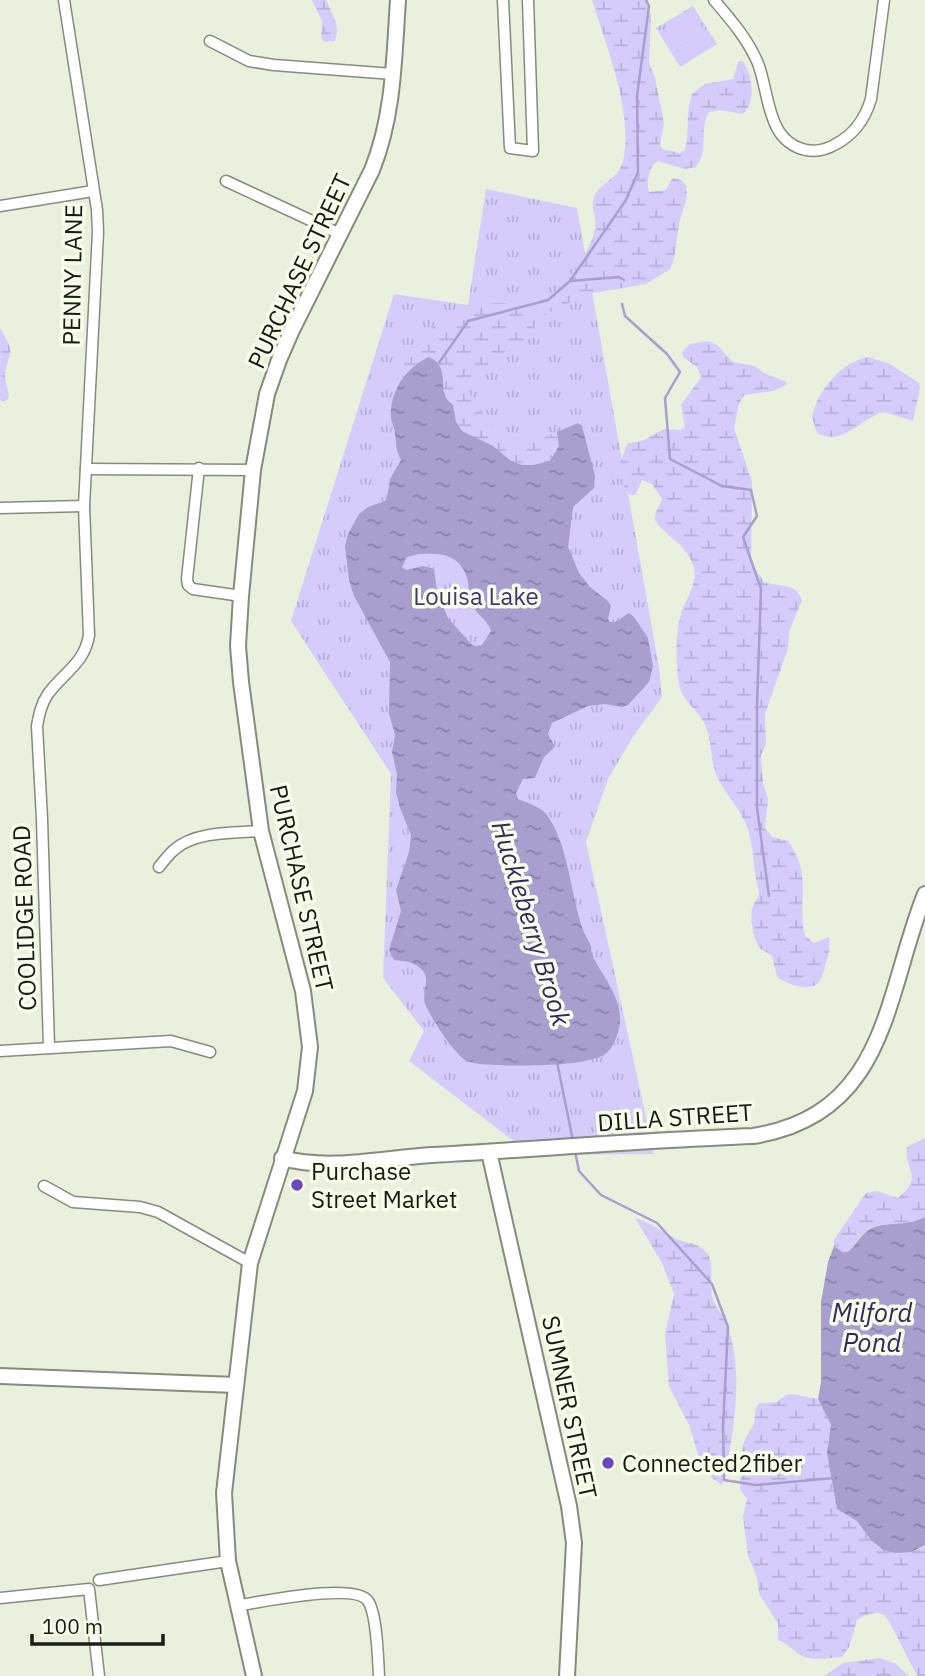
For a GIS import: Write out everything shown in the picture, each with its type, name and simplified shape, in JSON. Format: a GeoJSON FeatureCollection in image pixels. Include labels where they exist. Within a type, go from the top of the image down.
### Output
{"type":"FeatureCollection","features":[{"type":"Feature","properties":{"kind":"main road","name":"PURCHASE STREET"},"geometry":{"type":"LineString","coordinates":[[254,1676],[228,1561],[224,1493],[250,1263],[305,1091],[310,1047],[303,991],[261,831],[241,682],[238,646],[241,596],[253,470],[267,394],[279,360],[372,170],[383,142],[390,110],[398,0]]}},
{"type":"Feature","properties":{"kind":"main road","name":"DILLA STREET"},"geometry":{"type":"LineString","coordinates":[[282,1158],[310,1163],[349,1162],[760,1135],[792,1125],[822,1109],[858,1076],[877,1042],[925,894]]}},
{"type":"Feature","properties":{"kind":"main road","name":"SUMNER STREET"},"geometry":{"type":"LineString","coordinates":[[489,1152],[560,1462],[573,1532],[574,1567],[567,1676]]}},
{"type":"Feature","properties":{"kind":"main road"},"geometry":{"type":"LineString","coordinates":[[0,1376],[236,1385]]}},
{"type":"Feature","properties":{"kind":"street","name":"PENNY LANE"},"geometry":{"type":"LineString","coordinates":[[64,0],[97,232],[86,469]]}},
{"type":"Feature","properties":{"kind":"street"},"geometry":{"type":"LineString","coordinates":[[503,0],[510,148],[533,151],[528,0]]}},
{"type":"Feature","properties":{"kind":"street"},"geometry":{"type":"LineString","coordinates":[[714,0],[740,30],[752,51],[762,74],[776,127],[797,147],[818,151],[835,145],[851,134],[867,112],[884,0]]}},
{"type":"Feature","properties":{"kind":"street"},"geometry":{"type":"LineString","coordinates":[[210,41],[249,61],[393,74]]}},
{"type":"Feature","properties":{"kind":"street"},"geometry":{"type":"LineString","coordinates":[[226,181],[340,234]]}},
{"type":"Feature","properties":{"kind":"street"},"geometry":{"type":"LineString","coordinates":[[0,205],[93,191]]}},
{"type":"Feature","properties":{"kind":"street"},"geometry":{"type":"LineString","coordinates":[[199,468],[188,585],[193,589],[241,596]]}},
{"type":"Feature","properties":{"kind":"street"},"geometry":{"type":"LineString","coordinates":[[86,469],[253,470]]}},
{"type":"Feature","properties":{"kind":"street","name":"COOLIDGE ROAD"},"geometry":{"type":"LineString","coordinates":[[49,1047],[37,726],[39,712],[47,695],[77,664],[88,641],[84,506],[86,469]]}},
{"type":"Feature","properties":{"kind":"street"},"geometry":{"type":"LineString","coordinates":[[0,508],[84,506]]}},
{"type":"Feature","properties":{"kind":"street"},"geometry":{"type":"LineString","coordinates":[[159,867],[175,849],[188,841],[207,836],[261,831]]}},
{"type":"Feature","properties":{"kind":"street"},"geometry":{"type":"LineString","coordinates":[[0,1051],[172,1041],[210,1052]]}},
{"type":"Feature","properties":{"kind":"street"},"geometry":{"type":"LineString","coordinates":[[44,1186],[73,1202],[140,1207],[158,1212],[250,1263]]}},
{"type":"Feature","properties":{"kind":"street"},"geometry":{"type":"LineString","coordinates":[[99,1580],[228,1561]]}},
{"type":"Feature","properties":{"kind":"street"},"geometry":{"type":"LineString","coordinates":[[0,1598],[89,1589],[99,1676]]}},
{"type":"Feature","properties":{"kind":"street"},"geometry":{"type":"LineString","coordinates":[[240,1605],[328,1594],[349,1593],[365,1597],[370,1602],[379,1676]]}},
{"type":"Feature","properties":{"kind":"green space"},"geometry":{"type":"Polygon","coordinates":[[[312,0],[326,0],[336,25],[335,41],[324,42],[321,38],[322,21],[312,0]]]}},
{"type":"Feature","properties":{"kind":"green space"},"geometry":{"type":"Polygon","coordinates":[[[592,0],[646,0],[651,16],[649,62],[664,123],[660,145],[662,149],[680,153],[685,150],[692,94],[705,84],[733,79],[738,62],[743,61],[746,67],[752,95],[743,114],[720,110],[709,112],[704,125],[702,154],[696,167],[685,169],[657,161],[650,171],[649,192],[666,190],[672,179],[676,178],[686,185],[687,197],[670,269],[646,284],[588,294],[546,314],[537,320],[534,330],[523,344],[507,349],[489,371],[464,386],[494,428],[515,446],[531,444],[557,432],[559,446],[550,461],[522,465],[462,431],[456,422],[453,405],[445,393],[442,373],[436,361],[429,357],[402,377],[402,363],[408,350],[437,323],[486,304],[528,304],[549,298],[570,277],[584,257],[593,237],[595,196],[621,168],[625,142],[622,101],[592,0]]]}},
{"type":"Feature","properties":{"kind":"green space"},"geometry":{"type":"Polygon","coordinates":[[[693,6],[717,44],[680,67],[656,28],[693,6]]]}},
{"type":"Feature","properties":{"kind":"green space"},"geometry":{"type":"Polygon","coordinates":[[[694,13],[710,40],[698,47],[682,21],[694,13]]]}},
{"type":"Feature","properties":{"kind":"green space"},"geometry":{"type":"Polygon","coordinates":[[[675,24],[691,51],[679,58],[663,32],[675,24]]]}},
{"type":"Feature","properties":{"kind":"green space","name":"Louisa Lake"},"geometry":{"type":"Polygon","coordinates":[[[486,189],[577,208],[659,667],[662,697],[633,737],[608,779],[586,842],[654,1154],[532,1155],[409,1061],[424,1031],[383,978],[391,774],[291,621],[394,294],[468,305],[486,189]]]}},
{"type":"Feature","properties":{"kind":"green space"},"geometry":{"type":"Polygon","coordinates":[[[0,328],[10,349],[5,376],[8,399],[3,401],[0,400],[0,328]]]}},
{"type":"Feature","properties":{"kind":"green space"},"geometry":{"type":"Polygon","coordinates":[[[707,341],[717,345],[733,362],[755,366],[786,382],[786,385],[773,391],[744,395],[739,404],[734,428],[752,482],[751,562],[764,582],[796,590],[802,600],[789,632],[788,649],[765,714],[766,744],[761,755],[763,783],[768,799],[765,828],[772,837],[788,841],[796,854],[802,878],[805,936],[814,943],[829,937],[829,952],[822,976],[819,982],[810,987],[792,985],[777,977],[772,956],[757,943],[751,915],[759,892],[748,829],[716,774],[703,721],[686,700],[680,687],[677,638],[681,614],[694,581],[691,561],[682,547],[655,520],[662,499],[652,484],[642,480],[635,495],[630,495],[616,476],[627,444],[644,440],[664,429],[681,430],[685,427],[681,405],[701,377],[697,367],[683,357],[682,352],[690,344],[707,341]]]}},
{"type":"Feature","properties":{"kind":"green space"},"geometry":{"type":"Polygon","coordinates":[[[868,357],[890,364],[919,383],[913,421],[884,412],[844,434],[827,436],[817,433],[812,417],[825,388],[840,371],[868,357]]]}},
{"type":"Feature","properties":{"kind":"green space"},"geometry":{"type":"Polygon","coordinates":[[[925,1138],[925,1217],[868,1230],[848,1252],[834,1246],[834,1240],[866,1193],[877,1191],[898,1198],[906,1191],[912,1179],[907,1147],[925,1138]]]}},
{"type":"Feature","properties":{"kind":"green space"},"geometry":{"type":"Polygon","coordinates":[[[635,1218],[677,1239],[698,1246],[709,1257],[713,1299],[728,1326],[736,1365],[736,1406],[722,1485],[701,1465],[690,1427],[669,1386],[665,1334],[674,1294],[662,1263],[635,1218]]]}},
{"type":"Feature","properties":{"kind":"green space"},"geometry":{"type":"Polygon","coordinates":[[[792,1394],[818,1399],[831,1425],[828,1441],[837,1509],[857,1521],[879,1548],[918,1550],[925,1545],[925,1676],[918,1676],[891,1625],[884,1615],[877,1613],[857,1620],[849,1647],[842,1657],[806,1658],[778,1640],[778,1623],[759,1594],[757,1577],[748,1556],[743,1516],[747,1499],[740,1490],[742,1450],[754,1424],[756,1407],[760,1403],[777,1402],[792,1394]]]}},
{"type":"Feature","properties":{"kind":"green space"},"geometry":{"type":"Polygon","coordinates":[[[880,1658],[896,1664],[909,1676],[824,1676],[843,1663],[880,1658]]]}},
{"type":"Feature","properties":{"kind":"water","name":"Louisa Lake"},"geometry":{"type":"Polygon","coordinates":[[[429,357],[440,368],[444,393],[453,405],[456,422],[462,431],[493,446],[511,461],[533,465],[550,461],[559,446],[557,432],[578,423],[582,426],[595,476],[594,488],[573,507],[568,547],[579,573],[611,606],[608,619],[610,622],[615,622],[629,613],[648,638],[653,666],[649,682],[628,705],[588,706],[552,723],[548,734],[554,745],[553,749],[544,757],[535,778],[523,779],[516,793],[518,799],[543,811],[556,831],[566,858],[583,930],[619,1009],[618,1032],[608,1052],[575,1063],[525,1066],[467,1061],[450,1044],[424,1002],[426,979],[423,971],[410,962],[394,960],[389,950],[401,911],[396,890],[409,852],[411,835],[396,792],[397,774],[392,752],[395,735],[389,713],[390,662],[354,596],[345,546],[359,514],[368,507],[385,501],[387,497],[390,479],[401,460],[391,418],[393,399],[406,374],[429,357]],[[427,554],[407,557],[402,567],[406,570],[423,566],[434,569],[437,592],[448,618],[471,644],[482,645],[491,631],[471,603],[468,581],[461,565],[450,557],[427,554]]]}},
{"type":"Feature","properties":{"kind":"water","name":"Milford Pond"},"geometry":{"type":"Polygon","coordinates":[[[925,1217],[925,1545],[912,1552],[895,1553],[883,1550],[871,1540],[857,1521],[837,1509],[827,1453],[831,1425],[818,1399],[821,1382],[821,1302],[828,1262],[834,1246],[848,1252],[864,1233],[873,1228],[925,1217]]]}},
{"type":"Feature","properties":{"kind":"waterway","name":"Huckleberry Brook"},"geometry":{"type":"LineString","coordinates":[[439,363],[468,321],[548,300],[570,281],[626,200],[638,172],[637,96],[649,6],[646,0]]}},
{"type":"Feature","properties":{"kind":"waterway"},"geometry":{"type":"LineString","coordinates":[[570,281],[619,277],[624,280]]}},
{"type":"Feature","properties":{"kind":"waterway"},"geometry":{"type":"LineString","coordinates":[[622,304],[625,316],[667,354],[680,372],[665,398],[670,459],[722,486],[751,490],[757,516],[743,537],[761,589],[757,808],[769,896]]}},
{"type":"Feature","properties":{"kind":"waterway","name":"Huckleberry Brook"},"geometry":{"type":"LineString","coordinates":[[557,1062],[573,1141]]}},
{"type":"Feature","properties":{"kind":"waterway","name":"Huckleberry Brook"},"geometry":{"type":"LineString","coordinates":[[575,1151],[579,1171],[601,1195],[657,1223],[712,1284],[728,1327],[723,1426],[724,1480],[756,1485],[834,1478]]}},
{"type":"Feature","properties":{"kind":"place","name":"Purchase Street Market"},"geometry":{"type":"Point","coordinates":[297,1185]}},
{"type":"Feature","properties":{"kind":"place","name":"Connected2fiber"},"geometry":{"type":"Point","coordinates":[608,1463]}}]}
